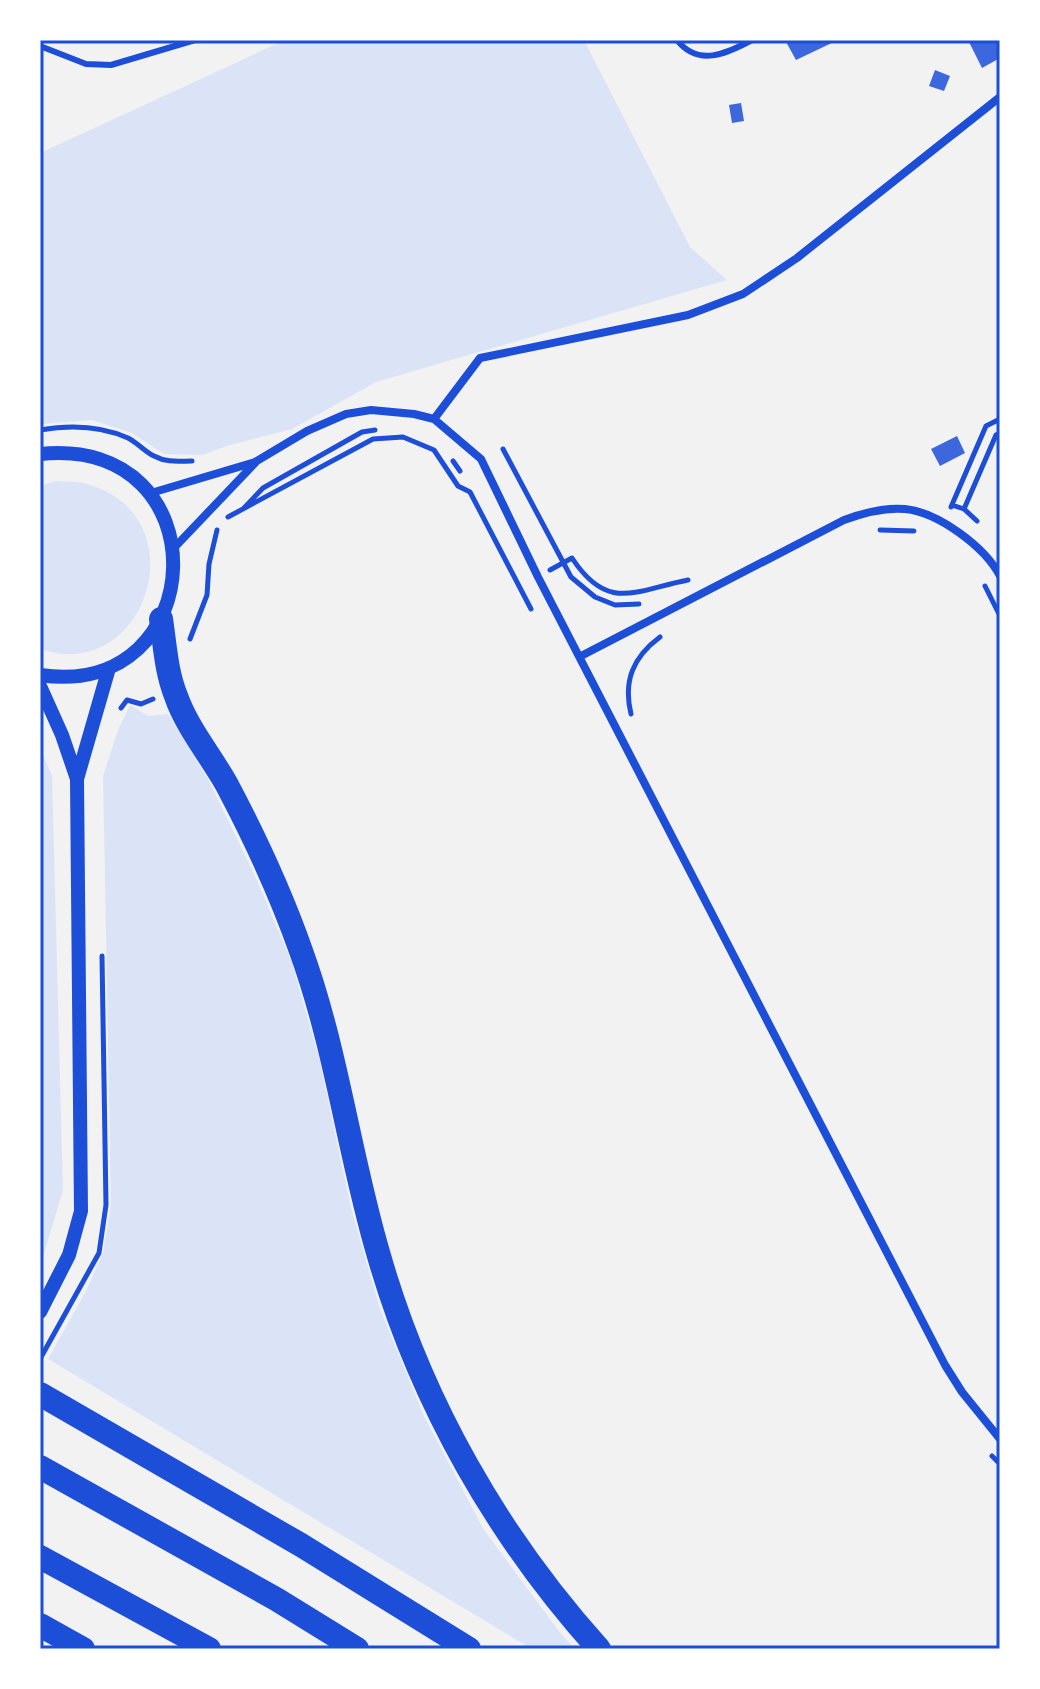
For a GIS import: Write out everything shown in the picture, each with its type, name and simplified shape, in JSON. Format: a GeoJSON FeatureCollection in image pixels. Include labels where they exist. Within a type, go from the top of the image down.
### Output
{"type":"FeatureCollection","features":[{"type":"Feature","properties":{"kind":"highway"},"geometry":{"type":"LineString","coordinates":[[161,619],[168,673],[176,698],[251,832],[302,951],[332,1051],[378,1256],[424,1376],[451,1435],[487,1500],[541,1581],[599,1649]]}},
{"type":"Feature","properties":{"kind":"highway"},"geometry":{"type":"LineString","coordinates":[[40,1394],[301,1545],[469,1649]]}},
{"type":"Feature","properties":{"kind":"highway"},"geometry":{"type":"LineString","coordinates":[[40,1467],[276,1599],[357,1649]]}},
{"type":"Feature","properties":{"kind":"highway"},"geometry":{"type":"LineString","coordinates":[[40,1557],[209,1649]]}},
{"type":"Feature","properties":{"kind":"highway"},"geometry":{"type":"LineString","coordinates":[[40,1625],[83,1649]]}},
{"type":"Feature","properties":{"kind":"street"},"geometry":{"type":"LineString","coordinates":[[434,419],[480,358],[688,315],[743,294],[797,258],[1000,97]]}},
{"type":"Feature","properties":{"kind":"street"},"geometry":{"type":"LineString","coordinates":[[151,493],[255,462],[307,431],[346,414],[371,410],[395,411],[434,419],[481,459],[538,577],[945,1365],[962,1392],[1000,1439]]}},
{"type":"Feature","properties":{"kind":"street"},"geometry":{"type":"LineString","coordinates":[[40,454],[63,452],[89,455],[113,464],[151,493],[166,522],[175,570],[171,595],[161,619],[148,639],[128,657],[109,668],[81,677],[40,675]]}},
{"type":"Feature","properties":{"kind":"street"},"geometry":{"type":"LineString","coordinates":[[173,549],[255,462]]}},
{"type":"Feature","properties":{"kind":"street"},"geometry":{"type":"LineString","coordinates":[[581,656],[863,513],[907,509],[934,519],[978,547],[1000,576]]}},
{"type":"Feature","properties":{"kind":"street"},"geometry":{"type":"LineString","coordinates":[[43,1307],[69,1255],[81,1211],[77,779],[109,668]]}},
{"type":"Feature","properties":{"kind":"street"},"geometry":{"type":"LineString","coordinates":[[40,686],[77,779]]}},
{"type":"Feature","properties":{"kind":"lane"},"geometry":{"type":"LineString","coordinates":[[40,46],[86,64],[111,65],[195,40]]}},
{"type":"Feature","properties":{"kind":"lane"},"geometry":{"type":"LineString","coordinates":[[677,40],[685,51],[706,58],[752,40]]}},
{"type":"Feature","properties":{"kind":"path"},"geometry":{"type":"LineString","coordinates":[[949,512],[986,426],[1000,419]]}},
{"type":"Feature","properties":{"kind":"path"},"geometry":{"type":"LineString","coordinates":[[238,514],[263,488],[362,432],[386,427]]}},
{"type":"Feature","properties":{"kind":"path"},"geometry":{"type":"LineString","coordinates":[[964,509],[996,435],[1000,433]]}},
{"type":"Feature","properties":{"kind":"path"},"geometry":{"type":"LineString","coordinates":[[223,519],[238,514],[373,439],[403,437],[434,450],[458,486],[470,492],[535,616]]}},
{"type":"Feature","properties":{"kind":"path"},"geometry":{"type":"LineString","coordinates":[[432,440],[442,446]]}},
{"type":"Feature","properties":{"kind":"path"},"geometry":{"type":"LineString","coordinates":[[503,449],[571,577],[595,597],[615,605],[639,604]]}},
{"type":"Feature","properties":{"kind":"path"},"geometry":{"type":"LineString","coordinates":[[451,458],[460,471]]}},
{"type":"Feature","properties":{"kind":"path"},"geometry":{"type":"LineString","coordinates":[[870,530],[913,530],[925,535]]}},
{"type":"Feature","properties":{"kind":"path"},"geometry":{"type":"LineString","coordinates":[[983,583],[1000,616]]}},
{"type":"Feature","properties":{"kind":"path"},"geometry":{"type":"LineString","coordinates":[[657,638],[671,631]]}},
{"type":"Feature","properties":{"kind":"path"},"geometry":{"type":"LineString","coordinates":[[40,1359],[74,1299]]}},
{"type":"Feature","properties":{"kind":"path"},"geometry":{"type":"LineString","coordinates":[[984,1448],[1000,1464]]}},
{"type":"Feature","properties":{"kind":"shaded area"},"geometry":{"type":"Polygon","coordinates":[[[285,40],[584,40],[690,247],[727,280],[376,382],[292,429],[203,455],[164,454],[132,433],[92,420],[40,424],[40,153],[285,40]]]}},
{"type":"Feature","properties":{"kind":"shaded area"},"geometry":{"type":"Polygon","coordinates":[[[56,481],[87,484],[122,502],[143,528],[150,560],[146,592],[132,621],[108,643],[77,654],[40,649],[40,486],[56,481]]]}},
{"type":"Feature","properties":{"kind":"shaded area"},"geometry":{"type":"Polygon","coordinates":[[[130,705],[148,716],[168,714],[207,777],[257,880],[292,963],[319,1058],[351,1208],[380,1309],[424,1416],[484,1530],[575,1649],[532,1649],[48,1359],[86,1291],[103,1253],[111,1204],[103,776],[130,705]]]}},
{"type":"Feature","properties":{"kind":"shaded area"},"geometry":{"type":"Polygon","coordinates":[[[40,749],[52,775],[63,1190],[40,1267],[40,749]]]}},
{"type":"Feature","properties":{"kind":"building"},"geometry":{"type":"Polygon","coordinates":[[[785,40],[838,40],[796,60],[785,40]]]}},
{"type":"Feature","properties":{"kind":"building"},"geometry":{"type":"Polygon","coordinates":[[[968,40],[1000,40],[1000,58],[982,68],[968,40]]]}},
{"type":"Feature","properties":{"kind":"building"},"geometry":{"type":"Polygon","coordinates":[[[935,70],[950,76],[944,91],[929,86],[935,70]]]}},
{"type":"Feature","properties":{"kind":"building"},"geometry":{"type":"Polygon","coordinates":[[[741,103],[744,121],[732,123],[729,105],[741,103]]]}},
{"type":"Feature","properties":{"kind":"building"},"geometry":{"type":"Polygon","coordinates":[[[957,436],[965,453],[940,466],[931,449],[957,436]]]}}]}
